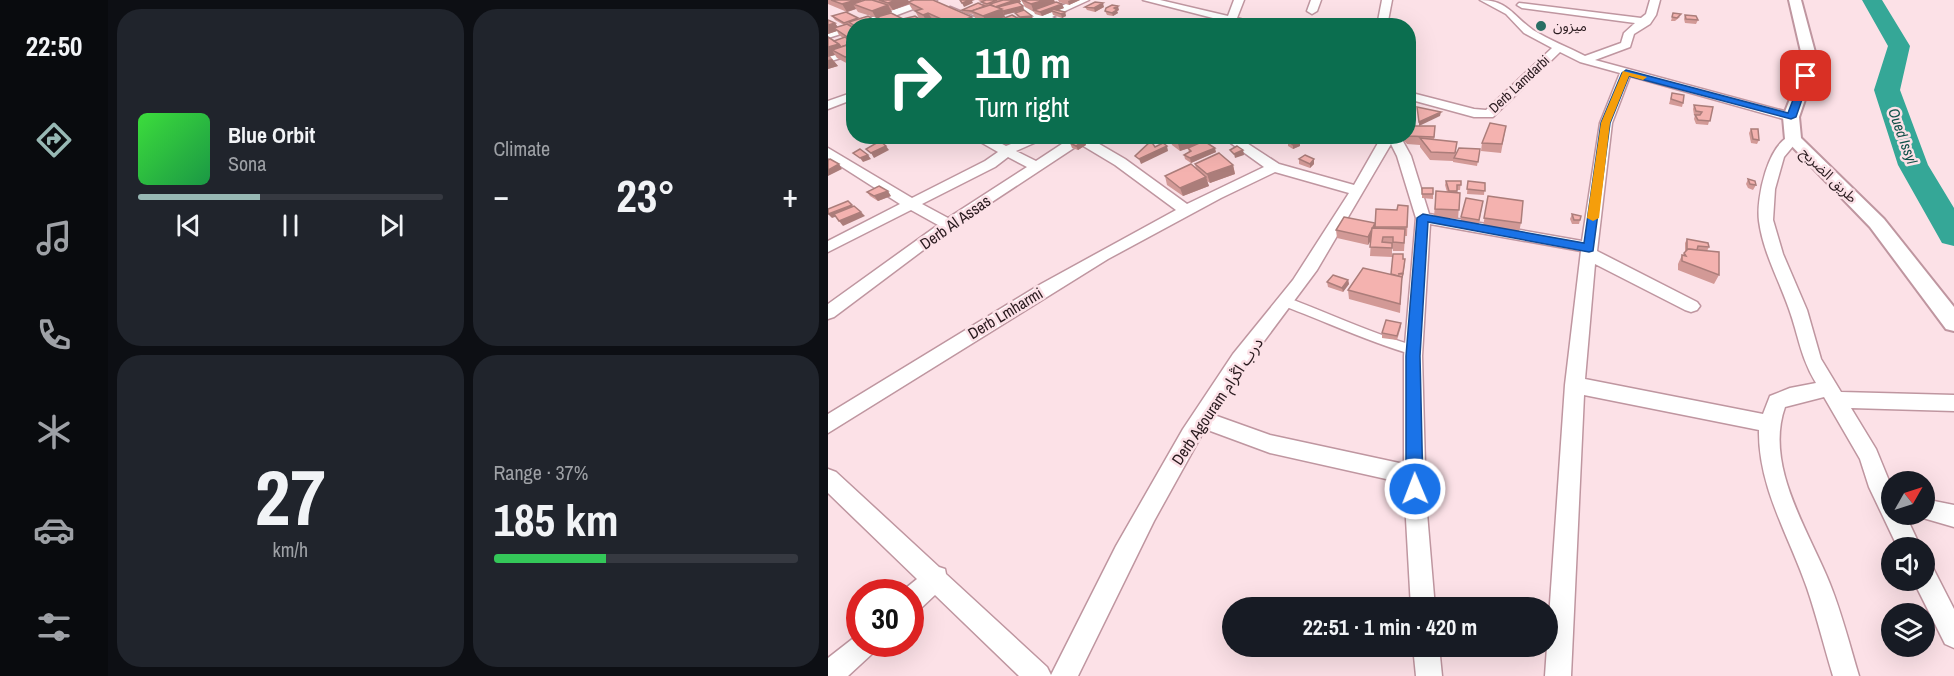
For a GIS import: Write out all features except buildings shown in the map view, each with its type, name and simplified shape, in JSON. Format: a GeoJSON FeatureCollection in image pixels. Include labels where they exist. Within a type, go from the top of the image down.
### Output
{"type":"FeatureCollection","features":[{"type":"Feature","properties":{"kind":"street"},"geometry":{"type":"LineString","coordinates":[[1019,0],[1041,18],[1084,0]]}},
{"type":"Feature","properties":{"kind":"street"},"geometry":{"type":"LineString","coordinates":[[1148,0],[1232,18],[1239,0]]}},
{"type":"Feature","properties":{"kind":"street"},"geometry":{"type":"LineString","coordinates":[[1312,10],[1317,0]]}},
{"type":"Feature","properties":{"kind":"street"},"geometry":{"type":"LineString","coordinates":[[1383,18],[1386,0]]}},
{"type":"Feature","properties":{"kind":"street"},"geometry":{"type":"LineString","coordinates":[[1485,0],[1514,17],[1521,26],[1584,60],[1791,117]]}},
{"type":"Feature","properties":{"kind":"street"},"geometry":{"type":"LineString","coordinates":[[1584,60],[1626,45],[1629,33],[1646,22],[1652,15],[1655,0]]}},
{"type":"Feature","properties":{"kind":"street","name":"طريق الضريح"},"geometry":{"type":"LineString","coordinates":[[1795,0],[1809,56],[1806,76],[1791,117],[1793,139],[1877,223],[1954,323]]}},
{"type":"Feature","properties":{"kind":"street"},"geometry":{"type":"LineString","coordinates":[[884,18],[895,12],[930,1],[969,18]]}},
{"type":"Feature","properties":{"kind":"street"},"geometry":{"type":"LineString","coordinates":[[1514,17],[1523,3],[1646,22]]}},
{"type":"Feature","properties":{"kind":"street"},"geometry":{"type":"LineString","coordinates":[[875,6],[895,12]]}},
{"type":"Feature","properties":{"kind":"street"},"geometry":{"type":"LineString","coordinates":[[828,35],[846,29]]}},
{"type":"Feature","properties":{"kind":"street","name":"Derb Lamdarbi"},"geometry":{"type":"LineString","coordinates":[[1416,98],[1489,114],[1558,48]]}},
{"type":"Feature","properties":{"kind":"street"},"geometry":{"type":"LineString","coordinates":[[828,59],[846,53]]}},
{"type":"Feature","properties":{"kind":"street"},"geometry":{"type":"LineString","coordinates":[[1558,676],[1575,385],[1589,251],[1606,123],[1626,73]]}},
{"type":"Feature","properties":{"kind":"street"},"geometry":{"type":"LineString","coordinates":[[828,105],[846,98]]}},
{"type":"Feature","properties":{"kind":"street"},"geometry":{"type":"LineString","coordinates":[[1793,139],[1778,156],[1768,189],[1766,220],[1775,254],[1798,310],[1812,360],[1869,456],[1881,485]]}},
{"type":"Feature","properties":{"kind":"street"},"geometry":{"type":"LineString","coordinates":[[990,144],[1038,167]]}},
{"type":"Feature","properties":{"kind":"street"},"geometry":{"type":"LineString","coordinates":[[831,242],[912,205],[990,164],[1022,144]]}},
{"type":"Feature","properties":{"kind":"street","name":"Derb Al Assas"},"geometry":{"type":"LineString","coordinates":[[828,313],[949,224],[1074,144]]}},
{"type":"Feature","properties":{"kind":"street"},"geometry":{"type":"LineString","coordinates":[[1092,144],[1186,210]]}},
{"type":"Feature","properties":{"kind":"street"},"geometry":{"type":"LineString","coordinates":[[1239,144],[1274,167],[1358,191]]}},
{"type":"Feature","properties":{"kind":"street","name":"Derb Agouram درب اڭرام"},"geometry":{"type":"LineString","coordinates":[[1064,676],[1139,524],[1202,419],[1241,358],[1287,302],[1358,191],[1384,144]]}},
{"type":"Feature","properties":{"kind":"street"},"geometry":{"type":"LineString","coordinates":[[1397,144],[1404,156],[1423,218],[1413,350],[1414,476],[1422,597]]}},
{"type":"Feature","properties":{"kind":"street"},"geometry":{"type":"LineString","coordinates":[[828,152],[912,205],[949,224]]}},
{"type":"Feature","properties":{"kind":"street","name":"Derb Lmharmi"},"geometry":{"type":"LineString","coordinates":[[828,424],[986,324],[1118,246],[1274,167]]}},
{"type":"Feature","properties":{"kind":"street"},"geometry":{"type":"LineString","coordinates":[[1423,218],[1519,234],[1589,251],[1691,306]]}},
{"type":"Feature","properties":{"kind":"street"},"geometry":{"type":"LineString","coordinates":[[1575,385],[1769,424]]}},
{"type":"Feature","properties":{"kind":"street"},"geometry":{"type":"LineString","coordinates":[[1846,676],[1819,587],[1781,495],[1769,454],[1769,424],[1778,402],[1790,396],[1833,394],[1954,403]]}},
{"type":"Feature","properties":{"kind":"street"},"geometry":{"type":"LineString","coordinates":[[1202,419],[1270,444],[1414,476]]}},
{"type":"Feature","properties":{"kind":"street"},"geometry":{"type":"LineString","coordinates":[[828,479],[1038,676]]}},
{"type":"Feature","properties":{"kind":"street"},"geometry":{"type":"LineString","coordinates":[[1935,512],[1954,516]]}},
{"type":"Feature","properties":{"kind":"street"},"geometry":{"type":"LineString","coordinates":[[924,589],[936,578]]}},
{"type":"Feature","properties":{"kind":"street"},"geometry":{"type":"LineString","coordinates":[[1931,591],[1954,635]]}},
{"type":"Feature","properties":{"kind":"street"},"geometry":{"type":"LineString","coordinates":[[828,676],[849,657]]}},
{"type":"Feature","properties":{"kind":"street"},"geometry":{"type":"LineString","coordinates":[[1427,657],[1429,676]]}},
{"type":"Feature","properties":{"kind":"lane"},"geometry":{"type":"LineString","coordinates":[[1287,302],[1351,326],[1378,340],[1413,350]]}},
{"type":"Feature","properties":{"kind":"waterway","name":"Oued Issyl"},"geometry":{"type":"LineString","coordinates":[[1872,0],[1899,46],[1887,90],[1913,165],[1954,235]]}},
{"type":"Feature","properties":{"kind":"slow traffic"},"geometry":{"type":"LineString","coordinates":[[1593,218],[1606,123],[1626,73],[1643,77]]}},
{"type":"Feature","properties":{"kind":"place","name":"ميزون"},"geometry":{"type":"Point","coordinates":[1541,26]}},
{"type":"Feature","properties":{"kind":"route"},"geometry":{"type":"LineString","coordinates":[[1415,489],[1413,356],[1423,218],[1589,248],[1606,123],[1626,73],[1791,117],[1806,76]]}}]}
